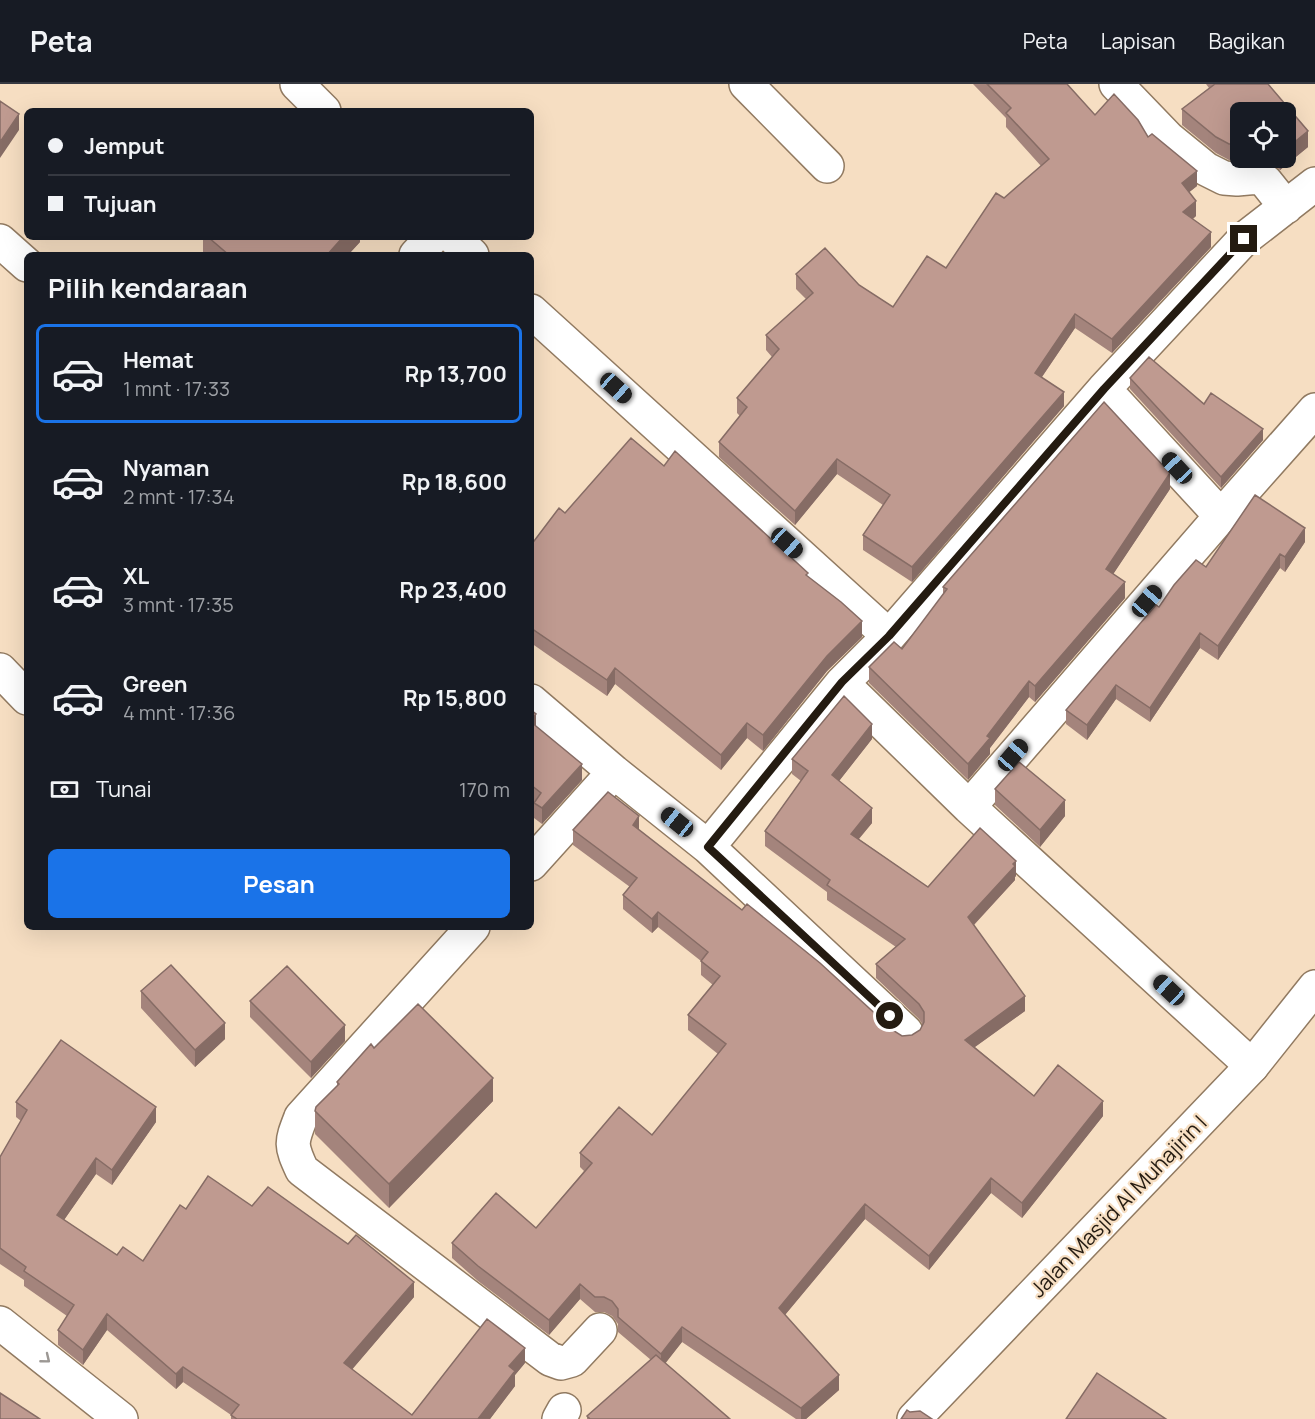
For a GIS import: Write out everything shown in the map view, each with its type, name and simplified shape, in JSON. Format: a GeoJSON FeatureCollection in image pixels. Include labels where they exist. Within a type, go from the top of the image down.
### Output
{"type":"FeatureCollection","features":[{"type":"Feature","properties":{"kind":"street"},"geometry":{"type":"LineString","coordinates":[[297,84],[321,108]]}},
{"type":"Feature","properties":{"kind":"street"},"geometry":{"type":"LineString","coordinates":[[746,84],[827,166]]}},
{"type":"Feature","properties":{"kind":"street"},"geometry":{"type":"LineString","coordinates":[[1116,84],[1168,138],[1206,169],[1224,178],[1258,177],[1266,182],[1286,207]]}},
{"type":"Feature","properties":{"kind":"street"},"geometry":{"type":"LineString","coordinates":[[708,847],[842,682],[889,636],[1104,389],[1244,239],[1315,184]]}},
{"type":"Feature","properties":{"kind":"street"},"geometry":{"type":"LineString","coordinates":[[419,252],[430,240]]}},
{"type":"Feature","properties":{"kind":"street"},"geometry":{"type":"LineString","coordinates":[[456,240],[469,252]]}},
{"type":"Feature","properties":{"kind":"street"},"geometry":{"type":"LineString","coordinates":[[0,241],[24,262]]}},
{"type":"Feature","properties":{"kind":"street"},"geometry":{"type":"LineString","coordinates":[[534,314],[889,636]]}},
{"type":"Feature","properties":{"kind":"street"},"geometry":{"type":"LineString","coordinates":[[1104,389],[1221,516]]}},
{"type":"Feature","properties":{"kind":"street"},"geometry":{"type":"LineString","coordinates":[[969,807],[1315,410]]}},
{"type":"Feature","properties":{"kind":"street"},"geometry":{"type":"LineString","coordinates":[[0,670],[24,695]]}},
{"type":"Feature","properties":{"kind":"street"},"geometry":{"type":"LineString","coordinates":[[842,682],[969,807],[1252,1066]]}},
{"type":"Feature","properties":{"kind":"street"},"geometry":{"type":"LineString","coordinates":[[534,704],[614,772],[708,847],[906,1032]]}},
{"type":"Feature","properties":{"kind":"street"},"geometry":{"type":"LineString","coordinates":[[534,861],[614,772]]}},
{"type":"Feature","properties":{"kind":"street"},"geometry":{"type":"LineString","coordinates":[[470,930],[300,1117],[292,1140],[295,1154],[302,1170],[550,1359],[561,1363],[572,1360],[600,1330]]}},
{"type":"Feature","properties":{"kind":"street","name":"Jalan Masjid Al Muhajirin I"},"geometry":{"type":"LineString","coordinates":[[914,1419],[1252,1066],[1315,987]]}},
{"type":"Feature","properties":{"kind":"street"},"geometry":{"type":"LineString","coordinates":[[0,1323],[121,1419]]}},
{"type":"Feature","properties":{"kind":"building"},"geometry":{"type":"Polygon","coordinates":[[[987,84],[1067,84],[1095,115],[1114,94],[1138,120],[1148,137],[1152,134],[1197,171],[1182,183],[1196,201],[1183,212],[1211,232],[1112,339],[1075,314],[1035,373],[1064,392],[912,567],[863,535],[890,495],[837,459],[795,511],[719,442],[747,407],[737,398],[779,349],[766,335],[813,293],[796,274],[825,248],[859,285],[893,307],[927,256],[946,268],[996,193],[1004,198],[1049,159],[1006,113],[1011,108],[987,84]]]}},
{"type":"Feature","properties":{"kind":"building"},"geometry":{"type":"Polygon","coordinates":[[[1215,84],[1268,84],[1283,102],[1230,102],[1230,144],[1216,137],[1182,109],[1215,84]]]}},
{"type":"Feature","properties":{"kind":"building"},"geometry":{"type":"Polygon","coordinates":[[[0,101],[19,114],[0,142],[0,101]]]}},
{"type":"Feature","properties":{"kind":"building"},"geometry":{"type":"Polygon","coordinates":[[[1296,117],[1308,131],[1296,141],[1296,117]]]}},
{"type":"Feature","properties":{"kind":"building"},"geometry":{"type":"Polygon","coordinates":[[[212,240],[340,240],[330,252],[226,252],[212,240]]]}},
{"type":"Feature","properties":{"kind":"building"},"geometry":{"type":"Polygon","coordinates":[[[1149,357],[1204,404],[1211,393],[1263,429],[1221,477],[1130,378],[1149,357]]]}},
{"type":"Feature","properties":{"kind":"building"},"geometry":{"type":"Polygon","coordinates":[[[1104,402],[1170,473],[1106,569],[1125,582],[1035,686],[1029,681],[987,736],[990,738],[968,764],[869,667],[894,642],[902,649],[947,589],[943,587],[1104,402]]]}},
{"type":"Feature","properties":{"kind":"building"},"geometry":{"type":"Polygon","coordinates":[[[631,438],[664,466],[675,451],[808,573],[806,575],[862,621],[827,656],[763,735],[747,723],[721,755],[615,668],[607,680],[534,630],[534,541],[559,508],[565,513],[631,438]]]}},
{"type":"Feature","properties":{"kind":"building"},"geometry":{"type":"Polygon","coordinates":[[[1255,495],[1305,528],[1285,557],[1280,554],[1218,646],[1200,633],[1150,708],[1116,685],[1087,725],[1066,710],[1156,605],[1159,607],[1174,585],[1196,560],[1206,567],[1255,495]]]}},
{"type":"Feature","properties":{"kind":"building"},"geometry":{"type":"Polygon","coordinates":[[[844,696],[872,724],[832,775],[872,808],[851,834],[928,887],[980,828],[1016,861],[1013,864],[1015,866],[968,917],[1025,996],[965,1040],[1034,1096],[1058,1065],[1103,1101],[1022,1203],[991,1178],[929,1256],[865,1204],[779,1308],[839,1375],[801,1408],[682,1327],[661,1354],[618,1317],[618,1309],[612,1301],[604,1297],[595,1297],[580,1284],[549,1320],[478,1266],[452,1243],[496,1193],[536,1228],[592,1163],[580,1153],[619,1107],[652,1135],[726,1044],[688,1015],[720,976],[701,961],[708,952],[658,912],[652,919],[623,895],[637,878],[573,830],[608,792],[639,816],[633,825],[742,910],[747,904],[820,963],[894,1031],[902,1036],[912,1035],[920,1030],[924,1022],[924,1012],[919,1004],[876,964],[905,939],[827,885],[830,880],[765,831],[808,771],[792,759],[844,696]]]}},
{"type":"Feature","properties":{"kind":"building"},"geometry":{"type":"Polygon","coordinates":[[[534,724],[582,764],[542,808],[534,803],[541,793],[534,787],[534,724]]]}},
{"type":"Feature","properties":{"kind":"building"},"geometry":{"type":"Polygon","coordinates":[[[1019,762],[1065,800],[1040,830],[995,789],[1019,762]]]}},
{"type":"Feature","properties":{"kind":"building"},"geometry":{"type":"Polygon","coordinates":[[[171,965],[225,1023],[195,1050],[141,991],[171,965]]]}},
{"type":"Feature","properties":{"kind":"building"},"geometry":{"type":"Polygon","coordinates":[[[287,966],[345,1025],[311,1062],[250,1001],[287,966]]]}},
{"type":"Feature","properties":{"kind":"building"},"geometry":{"type":"Polygon","coordinates":[[[418,1004],[493,1078],[389,1184],[315,1111],[371,1044],[374,1048],[418,1004]]]}},
{"type":"Feature","properties":{"kind":"building"},"geometry":{"type":"Polygon","coordinates":[[[61,1040],[156,1107],[112,1170],[96,1158],[57,1215],[117,1255],[123,1247],[143,1261],[180,1205],[186,1209],[208,1176],[252,1206],[268,1187],[348,1244],[356,1235],[414,1282],[344,1363],[412,1415],[487,1319],[525,1348],[509,1366],[515,1371],[478,1419],[237,1419],[231,1415],[239,1405],[183,1367],[176,1374],[107,1314],[83,1350],[58,1330],[74,1305],[24,1271],[26,1267],[0,1248],[0,1157],[27,1110],[16,1102],[61,1040]]]}},
{"type":"Feature","properties":{"kind":"building"},"geometry":{"type":"Polygon","coordinates":[[[656,1355],[730,1419],[590,1419],[587,1416],[656,1355]]]}},
{"type":"Feature","properties":{"kind":"building"},"geometry":{"type":"Polygon","coordinates":[[[1097,1373],[1166,1419],[1066,1419],[1097,1373]]]}},
{"type":"Feature","properties":{"kind":"building"},"geometry":{"type":"Polygon","coordinates":[[[0,1393],[40,1419],[0,1419],[0,1393]]]}},
{"type":"Feature","properties":{"kind":"building"},"geometry":{"type":"Polygon","coordinates":[[[907,1410],[920,1411],[932,1419],[901,1419],[907,1410]]]}},
{"type":"Feature","properties":{"kind":"route"},"geometry":{"type":"LineString","coordinates":[[890,1016],[708,847],[842,682],[889,636],[1104,389],[1244,239]]}}]}
